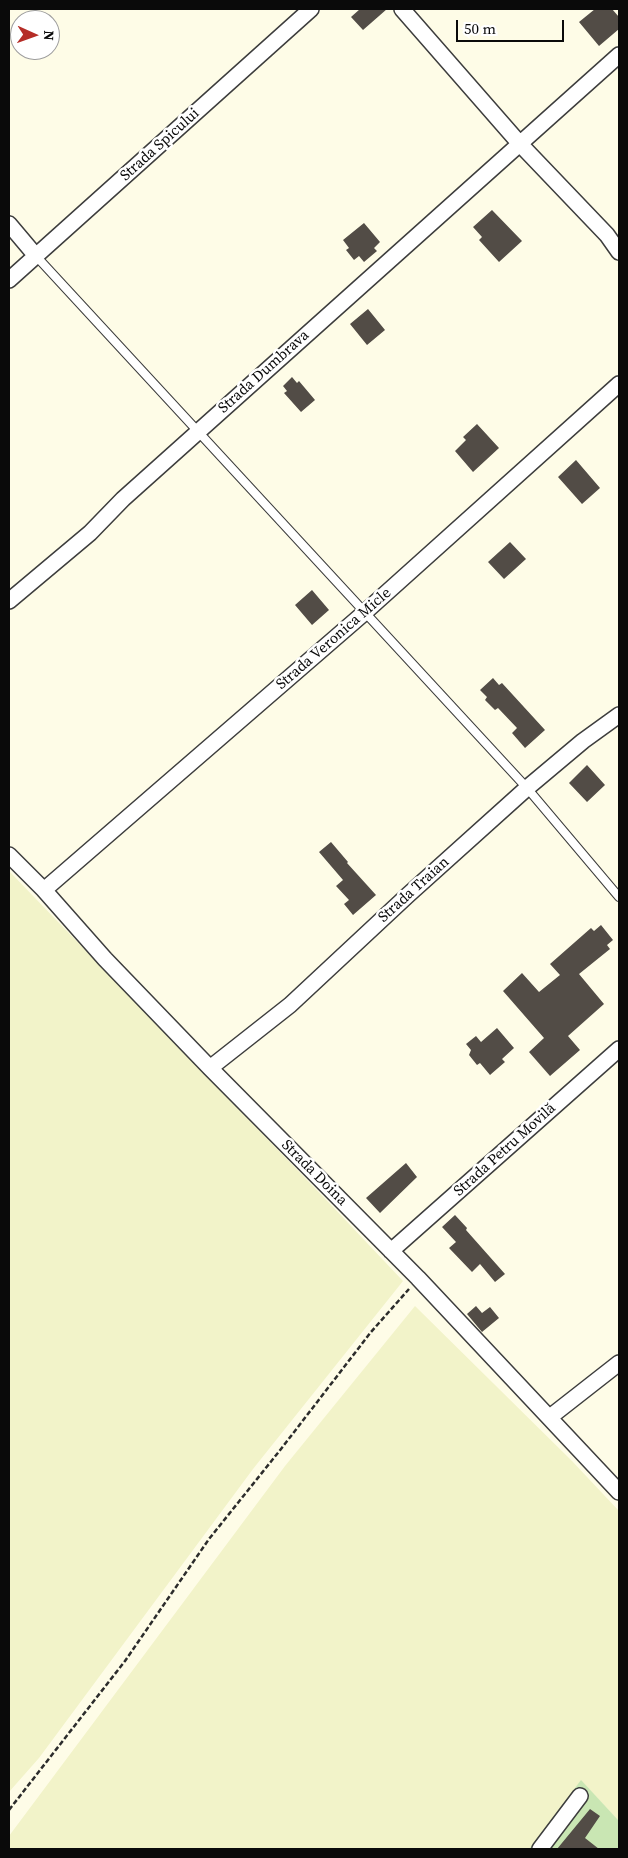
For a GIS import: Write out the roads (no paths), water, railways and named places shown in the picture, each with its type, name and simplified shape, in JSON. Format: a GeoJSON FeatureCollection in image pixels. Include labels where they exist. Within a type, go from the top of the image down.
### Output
{"type":"FeatureCollection","features":[{"type":"Feature","properties":{"kind":"street","name":"Strada Spicului"},"geometry":{"type":"LineString","coordinates":[[9,280],[311,9]]}},
{"type":"Feature","properties":{"kind":"street"},"geometry":{"type":"LineString","coordinates":[[402,9],[520,144],[607,235],[619,252]]}},
{"type":"Feature","properties":{"kind":"street","name":"Strada Dumbrava"},"geometry":{"type":"LineString","coordinates":[[9,601],[90,533],[123,499],[619,55]]}},
{"type":"Feature","properties":{"kind":"street"},"geometry":{"type":"LineString","coordinates":[[9,224],[36,256]]}},
{"type":"Feature","properties":{"kind":"street","name":"Strada Veronica Micle"},"geometry":{"type":"LineString","coordinates":[[44,890],[364,613],[619,384]]}},
{"type":"Feature","properties":{"kind":"street","name":"Strada Traian"},"geometry":{"type":"LineString","coordinates":[[210,1068],[290,1005],[527,788],[583,741],[619,714]]}},
{"type":"Feature","properties":{"kind":"street","name":"Strada Doina"},"geometry":{"type":"LineString","coordinates":[[9,855],[44,890],[105,959],[210,1068],[418,1278],[619,1492]]}},
{"type":"Feature","properties":{"kind":"street","name":"Strada Petru Movilă"},"geometry":{"type":"LineString","coordinates":[[391,1251],[619,1049]]}},
{"type":"Feature","properties":{"kind":"street"},"geometry":{"type":"LineString","coordinates":[[550,1417],[619,1363]]}},
{"type":"Feature","properties":{"kind":"street"},"geometry":{"type":"LineString","coordinates":[[540,1849],[580,1796]]}},
{"type":"Feature","properties":{"kind":"lane"},"geometry":{"type":"LineString","coordinates":[[36,256],[527,788],[619,897]]}}]}
